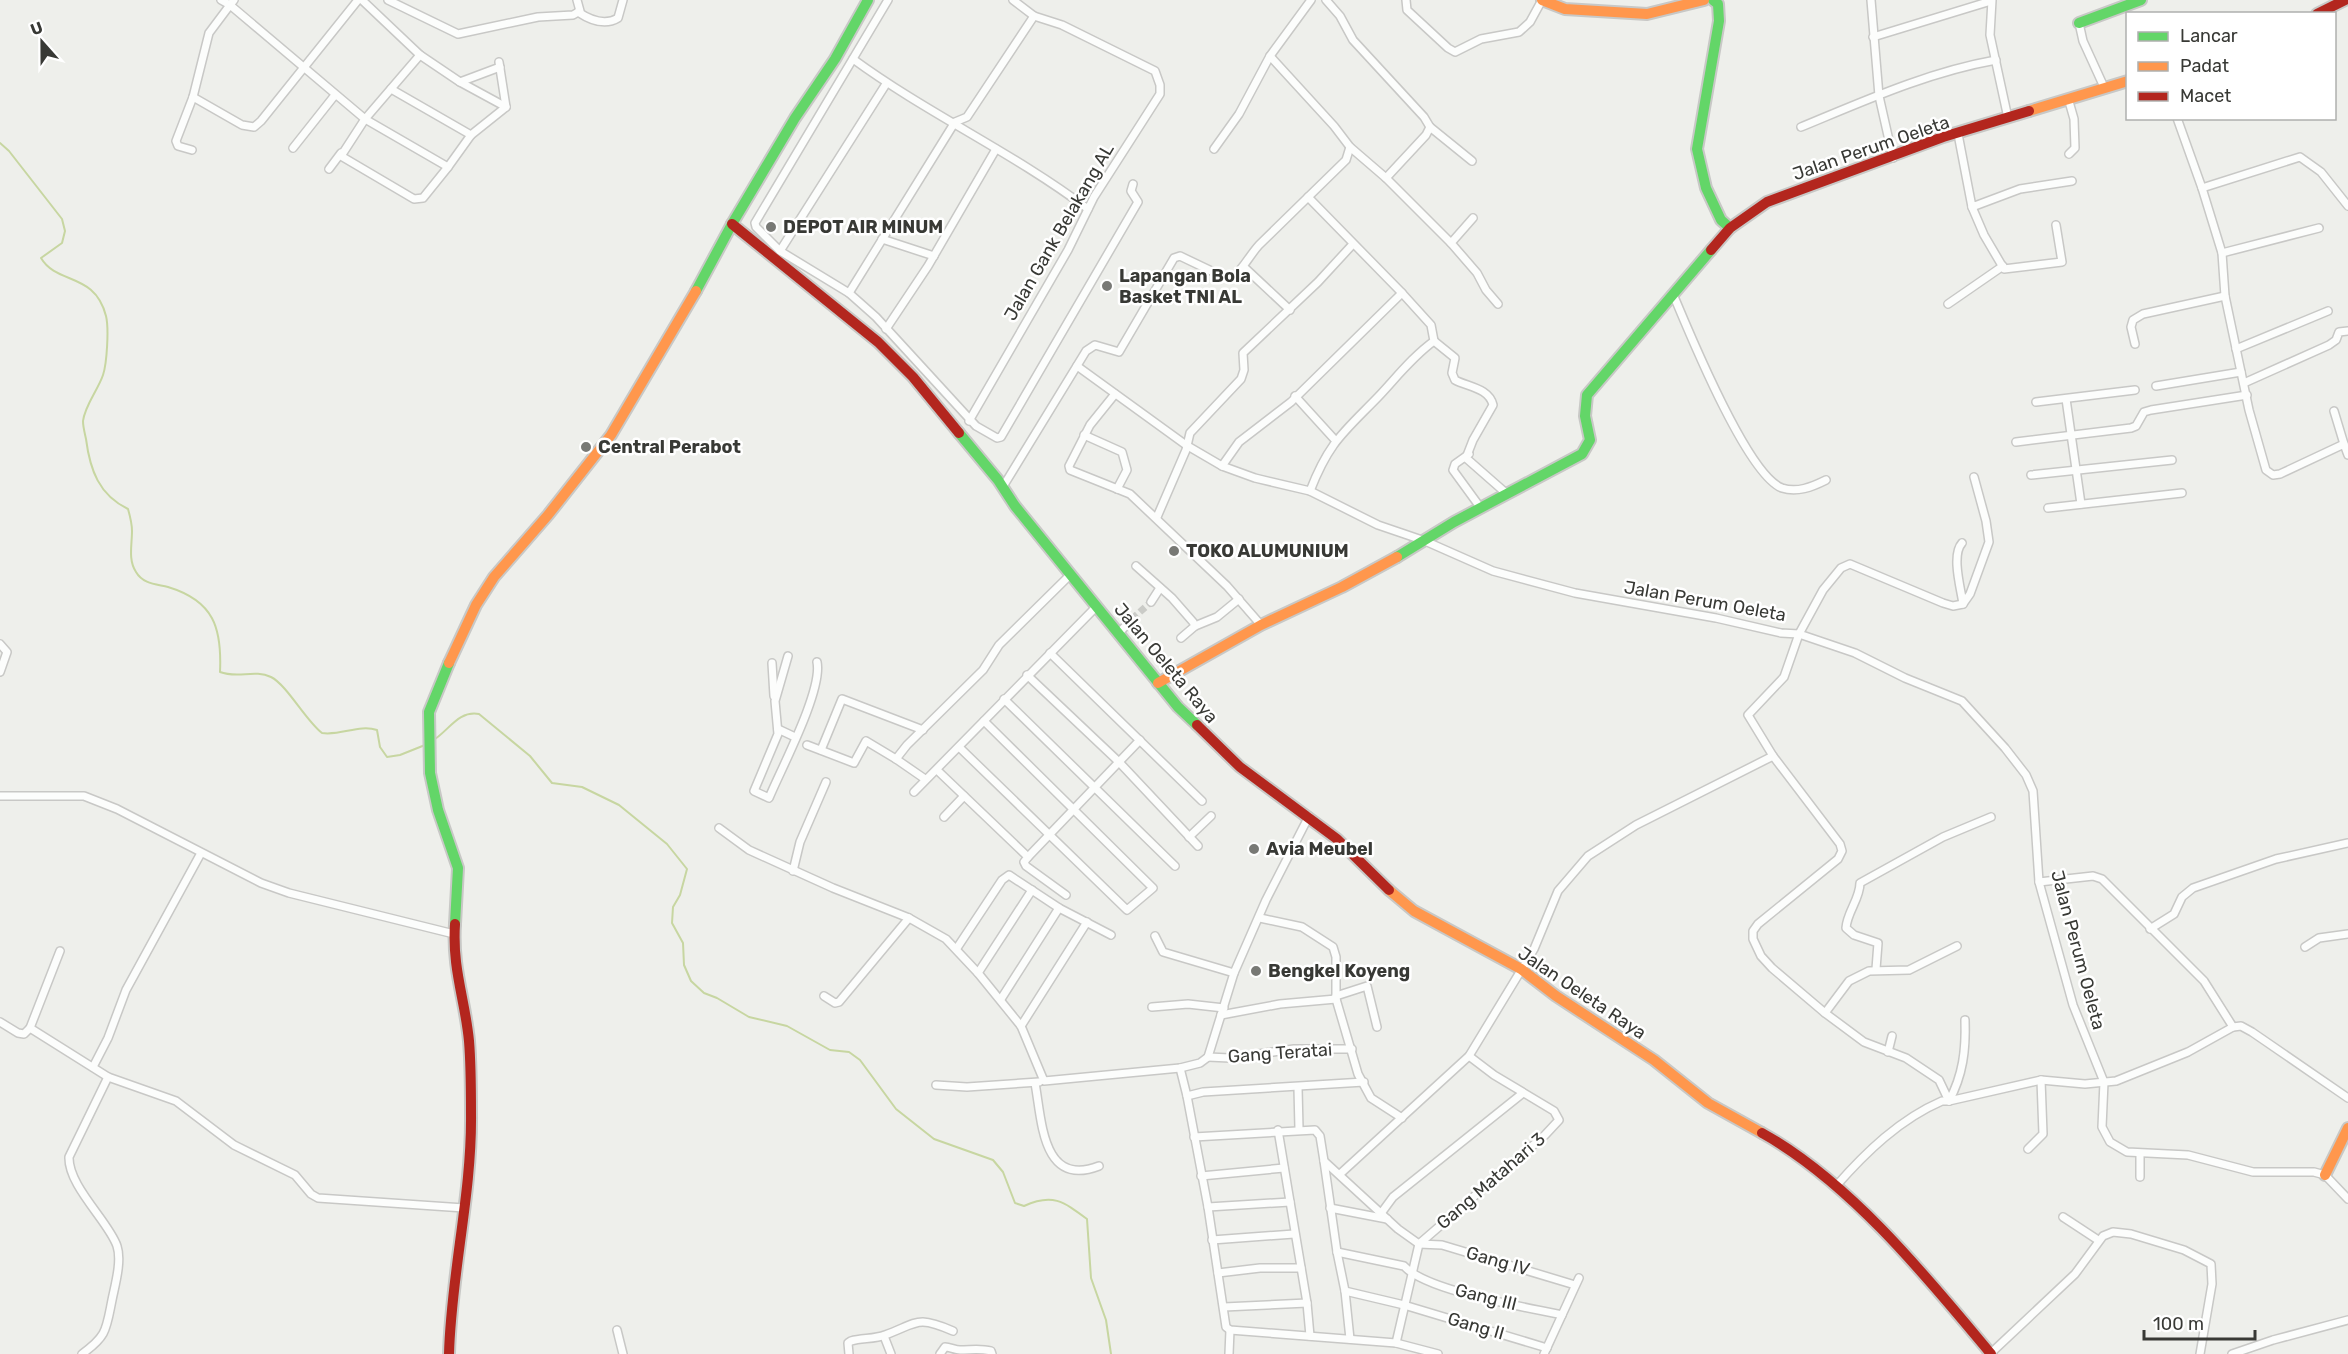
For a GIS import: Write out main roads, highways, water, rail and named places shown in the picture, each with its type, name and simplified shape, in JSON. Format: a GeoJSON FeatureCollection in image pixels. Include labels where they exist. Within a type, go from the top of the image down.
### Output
{"type":"FeatureCollection","features":[{"type":"Feature","properties":{"kind":"waterway"},"geometry":{"type":"LineString","coordinates":[[0,143],[9,151],[62,219],[65,231],[62,243],[41,258],[56,272],[85,285],[93,292],[101,302],[106,316],[104,370],[101,381],[86,409],[83,426],[93,471],[110,497],[128,509],[132,528],[131,557],[136,572],[146,581],[184,593],[205,608],[217,629],[220,672],[271,677],[283,687],[322,733],[363,728],[377,730],[380,747],[387,757],[400,755],[425,745]]}},
{"type":"Feature","properties":{"kind":"waterway"},"geometry":{"type":"LineString","coordinates":[[432,741],[459,718],[479,714],[530,756],[552,783],[582,787],[619,805],[667,844],[687,869],[680,895],[673,907],[672,923],[683,943],[684,965],[691,981],[704,993],[749,1017],[787,1026],[830,1050],[849,1052],[860,1060],[896,1109],[934,1139],[993,1160],[1003,1172],[1015,1203],[1024,1206],[1042,1200],[1057,1201],[1087,1219],[1091,1278],[1106,1320],[1111,1354]]}},
{"type":"Feature","properties":{"kind":"tunnel"},"geometry":{"type":"LineString","coordinates":[[1132,619],[1151,602]]}},
{"type":"Feature","properties":{"kind":"place","name":"DEPOT AIR MINUM"},"geometry":{"type":"Point","coordinates":[771,227]}},
{"type":"Feature","properties":{"kind":"place","name":"Lapangan Bola Basket TNI AL"},"geometry":{"type":"Point","coordinates":[1107,286]}},
{"type":"Feature","properties":{"kind":"place","name":"Central Perabot"},"geometry":{"type":"Point","coordinates":[586,447]}},
{"type":"Feature","properties":{"kind":"place","name":"TOKO ALUMUNIUM"},"geometry":{"type":"Point","coordinates":[1174,551]}},
{"type":"Feature","properties":{"kind":"place","name":"Avia Meubel"},"geometry":{"type":"Point","coordinates":[1254,849]}},
{"type":"Feature","properties":{"kind":"place","name":"Bengkel Koyeng"},"geometry":{"type":"Point","coordinates":[1256,971]}}]}
